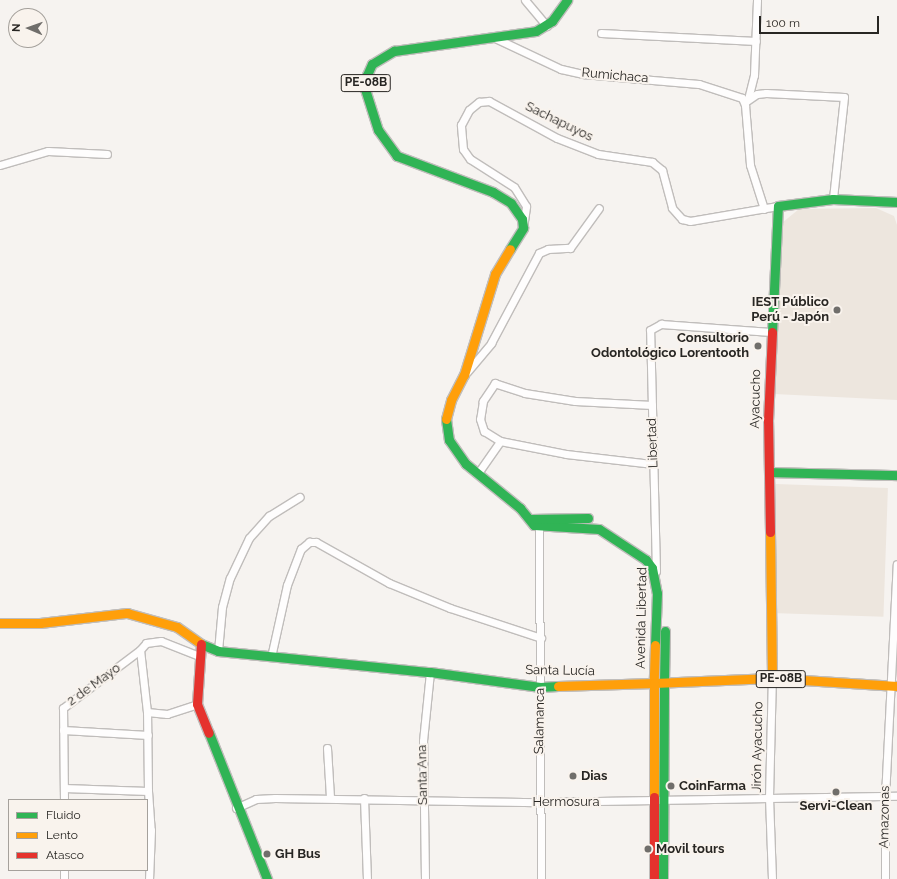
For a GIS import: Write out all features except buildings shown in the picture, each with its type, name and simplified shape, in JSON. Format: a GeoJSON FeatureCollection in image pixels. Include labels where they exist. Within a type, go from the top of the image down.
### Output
{"type":"FeatureCollection","features":[{"type":"Feature","properties":{"kind":"main road"},"geometry":{"type":"LineString","coordinates":[[547,26],[567,0]]}},
{"type":"Feature","properties":{"kind":"main road","name":"PE-08B"},"geometry":{"type":"LineString","coordinates":[[523,228],[520,212],[493,192],[397,156],[378,130],[365,89],[372,64],[394,51],[536,31],[547,26]]}},
{"type":"Feature","properties":{"kind":"main road","name":"Sachapuyos"},"geometry":{"type":"LineString","coordinates":[[778,206],[833,199],[896,202]]}},
{"type":"Feature","properties":{"kind":"main road","name":"Ayacucho"},"geometry":{"type":"LineString","coordinates":[[771,472],[768,421],[778,206]]}},
{"type":"Feature","properties":{"kind":"main road"},"geometry":{"type":"LineString","coordinates":[[523,228],[495,274],[464,375],[451,400],[446,428],[456,451],[478,472],[533,518],[596,519],[636,542],[656,559]]}},
{"type":"Feature","properties":{"kind":"main road"},"geometry":{"type":"LineString","coordinates":[[771,472],[897,475]]}},
{"type":"Feature","properties":{"kind":"main road","name":"Jirón Ayacucho"},"geometry":{"type":"LineString","coordinates":[[771,472],[772,678]]}},
{"type":"Feature","properties":{"kind":"main road"},"geometry":{"type":"LineString","coordinates":[[533,518],[534,525],[599,529],[646,560],[656,580]]}},
{"type":"Feature","properties":{"kind":"main road","name":"Avenida Libertad"},"geometry":{"type":"LineString","coordinates":[[656,559],[664,578],[665,592],[663,879]]}},
{"type":"Feature","properties":{"kind":"main road","name":"Avenida Libertad"},"geometry":{"type":"LineString","coordinates":[[654,879],[653,801],[656,580]]}},
{"type":"Feature","properties":{"kind":"main road","name":"Santa Lucía"},"geometry":{"type":"LineString","coordinates":[[0,623],[40,623],[107,613],[127,613],[177,627],[196,638],[201,644],[218,650],[271,657],[430,672],[540,687],[772,678],[894,686]]}},
{"type":"Feature","properties":{"kind":"main road"},"geometry":{"type":"LineString","coordinates":[[201,644],[197,704],[236,808],[267,879]]}},
{"type":"Feature","properties":{"kind":"street"},"geometry":{"type":"LineString","coordinates":[[525,0],[547,26]]}},
{"type":"Feature","properties":{"kind":"street"},"geometry":{"type":"LineString","coordinates":[[757,0],[754,75],[745,100],[750,165],[764,209]]}},
{"type":"Feature","properties":{"kind":"street"},"geometry":{"type":"LineString","coordinates":[[601,33],[756,41]]}},
{"type":"Feature","properties":{"kind":"street","name":"Rumichaca"},"geometry":{"type":"LineString","coordinates":[[493,37],[561,69],[583,74],[699,84],[745,100]]}},
{"type":"Feature","properties":{"kind":"street"},"geometry":{"type":"LineString","coordinates":[[745,100],[766,93],[840,96],[845,103],[837,150],[833,199]]}},
{"type":"Feature","properties":{"kind":"street","name":"Sachapuyos"},"geometry":{"type":"LineString","coordinates":[[523,228],[526,206],[523,197],[514,187],[470,159],[463,149],[461,126],[469,110],[478,102],[489,101],[591,152],[652,162],[662,170],[672,208],[682,219],[690,221],[778,206]]}},
{"type":"Feature","properties":{"kind":"street"},"geometry":{"type":"LineString","coordinates":[[0,165],[48,151],[107,154]]}},
{"type":"Feature","properties":{"kind":"street"},"geometry":{"type":"LineString","coordinates":[[464,375],[491,344],[539,253],[548,249],[570,248],[599,208]]}},
{"type":"Feature","properties":{"kind":"street","name":"Libertad"},"geometry":{"type":"LineString","coordinates":[[656,559],[652,405],[653,327],[661,324],[771,332]]}},
{"type":"Feature","properties":{"kind":"street"},"geometry":{"type":"LineString","coordinates":[[652,405],[575,401],[524,393],[495,384],[483,401],[480,419],[484,431],[500,441],[566,454],[653,464]]}},
{"type":"Feature","properties":{"kind":"street"},"geometry":{"type":"LineString","coordinates":[[478,472],[500,441]]}},
{"type":"Feature","properties":{"kind":"street"},"geometry":{"type":"LineString","coordinates":[[218,650],[222,607],[230,578],[249,538],[269,516],[300,497]]}},
{"type":"Feature","properties":{"kind":"street","name":"Salamanca"},"geometry":{"type":"LineString","coordinates":[[540,526],[541,638],[539,802],[541,879]]}},
{"type":"Feature","properties":{"kind":"street"},"geometry":{"type":"LineString","coordinates":[[271,657],[288,585],[304,545],[316,542],[389,583],[450,608],[541,638]]}},
{"type":"Feature","properties":{"kind":"street","name":"Avenida Libertad"},"geometry":{"type":"LineString","coordinates":[[656,559],[656,580]]}},
{"type":"Feature","properties":{"kind":"street","name":"Amazonas"},"geometry":{"type":"LineString","coordinates":[[885,879],[885,798],[894,686],[897,564]]}},
{"type":"Feature","properties":{"kind":"street"},"geometry":{"type":"LineString","coordinates":[[149,879],[151,830],[148,791],[148,712],[140,650],[146,643],[161,641],[199,656]]}},
{"type":"Feature","properties":{"kind":"street","name":"2 de Mayo"},"geometry":{"type":"LineString","coordinates":[[64,799],[63,708],[140,650]]}},
{"type":"Feature","properties":{"kind":"street","name":"Santa Ana"},"geometry":{"type":"LineString","coordinates":[[425,879],[424,716],[430,672]]}},
{"type":"Feature","properties":{"kind":"street","name":"Jirón Ayacucho"},"geometry":{"type":"LineString","coordinates":[[772,678],[769,797],[772,879]]}},
{"type":"Feature","properties":{"kind":"street"},"geometry":{"type":"LineString","coordinates":[[148,712],[168,714],[197,704]]}},
{"type":"Feature","properties":{"kind":"street"},"geometry":{"type":"LineString","coordinates":[[63,730],[148,735]]}},
{"type":"Feature","properties":{"kind":"street"},"geometry":{"type":"LineString","coordinates":[[327,748],[330,797]]}},
{"type":"Feature","properties":{"kind":"street"},"geometry":{"type":"LineString","coordinates":[[64,788],[148,791]]}},
{"type":"Feature","properties":{"kind":"street","name":"Hermosura"},"geometry":{"type":"LineString","coordinates":[[236,808],[256,799],[330,797],[424,801],[539,802],[653,801],[769,797],[885,798],[897,796]]}},
{"type":"Feature","properties":{"kind":"street"},"geometry":{"type":"LineString","coordinates":[[364,798],[367,879]]}},
{"type":"Feature","properties":{"kind":"shaded area","name":"IEST Público Perú - Japón"},"geometry":{"type":"Polygon","coordinates":[[[876,208],[894,216],[897,225],[897,400],[774,394],[782,223],[799,209],[876,208]]]}},
{"type":"Feature","properties":{"kind":"shaded area"},"geometry":{"type":"Polygon","coordinates":[[[776,484],[888,488],[883,617],[771,613],[776,484]]]}},
{"type":"Feature","properties":{"kind":"traffic: fast"},"geometry":{"type":"LineString","coordinates":[[510,249],[523,228],[522,219],[511,203],[493,192],[397,156],[378,130],[365,89],[367,75],[372,64],[394,51],[536,31],[552,21],[567,0]]}},
{"type":"Feature","properties":{"kind":"traffic: fast"},"geometry":{"type":"LineString","coordinates":[[772,332],[778,206],[833,199],[897,202]]}},
{"type":"Feature","properties":{"kind":"traffic: fast"},"geometry":{"type":"LineString","coordinates":[[446,419],[449,440],[466,464],[520,508],[534,525],[599,529],[646,560],[652,568],[657,593],[655,645]]}},
{"type":"Feature","properties":{"kind":"traffic: fast"},"geometry":{"type":"LineString","coordinates":[[771,472],[897,475]]}},
{"type":"Feature","properties":{"kind":"traffic: fast"},"geometry":{"type":"LineString","coordinates":[[531,519],[588,518]]}},
{"type":"Feature","properties":{"kind":"traffic: fast"},"geometry":{"type":"LineString","coordinates":[[664,682],[665,631]]}},
{"type":"Feature","properties":{"kind":"traffic: fast"},"geometry":{"type":"LineString","coordinates":[[201,644],[218,651],[430,672],[540,687],[558,686]]}},
{"type":"Feature","properties":{"kind":"traffic: fast"},"geometry":{"type":"LineString","coordinates":[[663,879],[664,682]]}},
{"type":"Feature","properties":{"kind":"traffic: fast"},"geometry":{"type":"LineString","coordinates":[[209,733],[267,879]]}},
{"type":"Feature","properties":{"kind":"traffic: slow"},"geometry":{"type":"LineString","coordinates":[[446,419],[451,400],[464,375],[495,274],[510,249]]}},
{"type":"Feature","properties":{"kind":"traffic: slow"},"geometry":{"type":"LineString","coordinates":[[770,532],[772,678]]}},
{"type":"Feature","properties":{"kind":"traffic: slow"},"geometry":{"type":"LineString","coordinates":[[0,623],[40,623],[127,613],[177,627],[201,644]]}},
{"type":"Feature","properties":{"kind":"traffic: slow"},"geometry":{"type":"LineString","coordinates":[[655,645],[654,683],[772,678],[897,686]]}},
{"type":"Feature","properties":{"kind":"traffic: slow"},"geometry":{"type":"LineString","coordinates":[[558,686],[654,683],[654,797]]}},
{"type":"Feature","properties":{"kind":"traffic: jam"},"geometry":{"type":"LineString","coordinates":[[770,532],[768,421],[772,332]]}},
{"type":"Feature","properties":{"kind":"traffic: jam"},"geometry":{"type":"LineString","coordinates":[[201,644],[197,704],[209,733]]}},
{"type":"Feature","properties":{"kind":"traffic: jam"},"geometry":{"type":"LineString","coordinates":[[654,797],[654,879]]}},
{"type":"Feature","properties":{"kind":"place","name":"IEST Público Perú - Japón"},"geometry":{"type":"Point","coordinates":[837,310]}},
{"type":"Feature","properties":{"kind":"place","name":"Consultorio Odontológico Lorentooth"},"geometry":{"type":"Point","coordinates":[758,346]}},
{"type":"Feature","properties":{"kind":"place","name":"Dias"},"geometry":{"type":"Point","coordinates":[573,776]}},
{"type":"Feature","properties":{"kind":"place","name":"CoinFarma"},"geometry":{"type":"Point","coordinates":[671,786]}},
{"type":"Feature","properties":{"kind":"place","name":"Servi-Clean"},"geometry":{"type":"Point","coordinates":[836,792]}},
{"type":"Feature","properties":{"kind":"place","name":"Movil tours"},"geometry":{"type":"Point","coordinates":[648,849]}},
{"type":"Feature","properties":{"kind":"place","name":"GH Bus"},"geometry":{"type":"Point","coordinates":[267,854]}}]}
